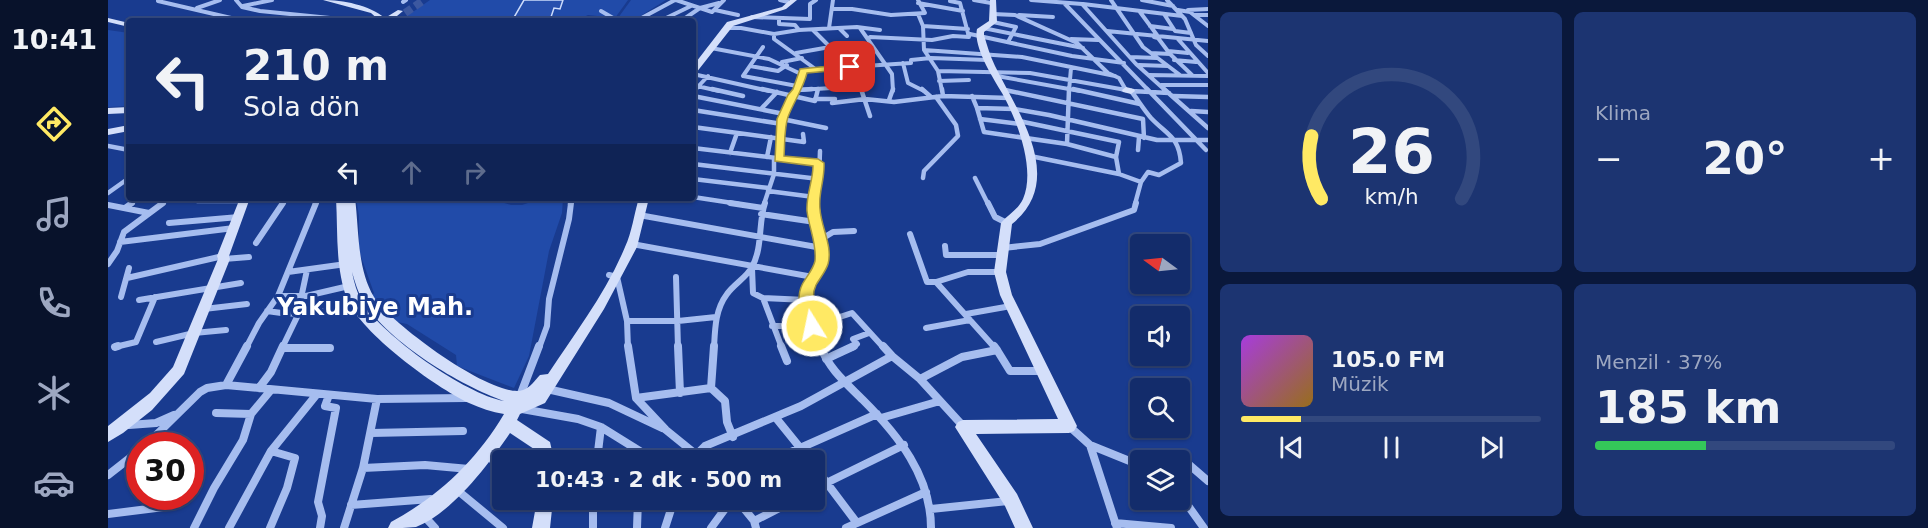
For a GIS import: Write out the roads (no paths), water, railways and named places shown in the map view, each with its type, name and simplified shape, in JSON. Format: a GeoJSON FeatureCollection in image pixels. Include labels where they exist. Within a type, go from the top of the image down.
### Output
{"type":"FeatureCollection","features":[{"type":"Feature","properties":{"kind":"main road"},"geometry":{"type":"LineString","coordinates":[[326,0],[373,12],[381,18]]}},
{"type":"Feature","properties":{"kind":"main road"},"geometry":{"type":"LineString","coordinates":[[696,65],[723,24],[738,15],[783,6],[788,0]]}},
{"type":"Feature","properties":{"kind":"main road"},"geometry":{"type":"LineString","coordinates":[[696,66],[725,28],[736,20],[784,8],[788,0]]}},
{"type":"Feature","properties":{"kind":"main road"},"geometry":{"type":"LineString","coordinates":[[391,18],[402,12],[395,18]]}},
{"type":"Feature","properties":{"kind":"main road"},"geometry":{"type":"LineString","coordinates":[[108,20],[126,24]]}},
{"type":"Feature","properties":{"kind":"main road"},"geometry":{"type":"LineString","coordinates":[[963,427],[1069,426],[1011,306],[1000,272],[1007,223],[1014,220],[1028,201],[1032,179],[1030,156],[1016,113],[991,66],[980,22]]}},
{"type":"Feature","properties":{"kind":"main road"},"geometry":{"type":"LineString","coordinates":[[108,26],[126,29]]}},
{"type":"Feature","properties":{"kind":"main road"},"geometry":{"type":"LineString","coordinates":[[108,111],[126,110]]}},
{"type":"Feature","properties":{"kind":"main road"},"geometry":{"type":"LineString","coordinates":[[108,132],[126,129]]}},
{"type":"Feature","properties":{"kind":"main road"},"geometry":{"type":"LineString","coordinates":[[108,435],[114,426],[169,384],[183,362],[244,201]]}},
{"type":"Feature","properties":{"kind":"main road"},"geometry":{"type":"LineString","coordinates":[[341,201],[346,264],[355,302],[375,326],[446,382],[472,398],[514,409],[528,406],[540,399],[632,244],[643,201]]}},
{"type":"Feature","properties":{"kind":"main road"},"geometry":{"type":"LineString","coordinates":[[350,201],[351,225],[358,270],[376,312],[458,374],[514,409],[544,450]]}},
{"type":"Feature","properties":{"kind":"main road"},"geometry":{"type":"LineString","coordinates":[[397,528],[423,515],[457,490],[484,456],[514,409],[537,390],[613,276],[637,201]]}},
{"type":"Feature","properties":{"kind":"main road"},"geometry":{"type":"LineString","coordinates":[[963,427],[1011,500],[1024,528]]}},
{"type":"Feature","properties":{"kind":"main road"},"geometry":{"type":"LineString","coordinates":[[540,528],[543,510]]}},
{"type":"Feature","properties":{"kind":"street"},"geometry":{"type":"LineString","coordinates":[[160,0],[158,1],[232,18]]}},
{"type":"Feature","properties":{"kind":"street"},"geometry":{"type":"LineString","coordinates":[[197,9],[220,0]]}},
{"type":"Feature","properties":{"kind":"street"},"geometry":{"type":"LineString","coordinates":[[236,0],[242,7],[263,12],[328,18]]}},
{"type":"Feature","properties":{"kind":"street"},"geometry":{"type":"LineString","coordinates":[[242,7],[272,0]]}},
{"type":"Feature","properties":{"kind":"street"},"geometry":{"type":"LineString","coordinates":[[642,18],[676,0],[712,12],[715,10],[738,15]]}},
{"type":"Feature","properties":{"kind":"street"},"geometry":{"type":"LineString","coordinates":[[685,18],[700,8],[724,0]]}},
{"type":"Feature","properties":{"kind":"street"},"geometry":{"type":"LineString","coordinates":[[748,17],[810,19],[810,4],[816,0]]}},
{"type":"Feature","properties":{"kind":"street"},"geometry":{"type":"LineString","coordinates":[[829,28],[833,0]]}},
{"type":"Feature","properties":{"kind":"street"},"geometry":{"type":"LineString","coordinates":[[974,0],[980,22]]}},
{"type":"Feature","properties":{"kind":"street"},"geometry":{"type":"LineString","coordinates":[[1030,0],[1073,2],[1182,16]]}},
{"type":"Feature","properties":{"kind":"street"},"geometry":{"type":"LineString","coordinates":[[1111,0],[1143,47],[1180,75]]}},
{"type":"Feature","properties":{"kind":"street"},"geometry":{"type":"LineString","coordinates":[[1142,0],[1173,6]]}},
{"type":"Feature","properties":{"kind":"street"},"geometry":{"type":"LineString","coordinates":[[1167,0],[1182,16],[1192,40],[1200,50],[1208,54]]}},
{"type":"Feature","properties":{"kind":"street"},"geometry":{"type":"LineString","coordinates":[[832,9],[891,15],[925,13],[918,1]]}},
{"type":"Feature","properties":{"kind":"street"},"geometry":{"type":"LineString","coordinates":[[918,1],[963,11]]}},
{"type":"Feature","properties":{"kind":"street"},"geometry":{"type":"LineString","coordinates":[[947,8],[950,1],[960,3],[966,14],[1008,42],[1097,60],[1180,66]]}},
{"type":"Feature","properties":{"kind":"street"},"geometry":{"type":"LineString","coordinates":[[715,10],[718,3]]}},
{"type":"Feature","properties":{"kind":"street"},"geometry":{"type":"LineString","coordinates":[[1064,3],[1206,150]]}},
{"type":"Feature","properties":{"kind":"street"},"geometry":{"type":"LineString","coordinates":[[1082,4],[1137,64],[1207,126]]}},
{"type":"Feature","properties":{"kind":"street"},"geometry":{"type":"LineString","coordinates":[[666,18],[691,5]]}},
{"type":"Feature","properties":{"kind":"street"},"geometry":{"type":"LineString","coordinates":[[1178,10],[1208,9]]}},
{"type":"Feature","properties":{"kind":"street"},"geometry":{"type":"LineString","coordinates":[[855,10],[860,15]]}},
{"type":"Feature","properties":{"kind":"street"},"geometry":{"type":"LineString","coordinates":[[1138,10],[1174,60],[1206,85]]}},
{"type":"Feature","properties":{"kind":"street"},"geometry":{"type":"LineString","coordinates":[[1184,10],[1208,26]]}},
{"type":"Feature","properties":{"kind":"street"},"geometry":{"type":"LineString","coordinates":[[601,11],[613,18]]}},
{"type":"Feature","properties":{"kind":"street"},"geometry":{"type":"LineString","coordinates":[[918,14],[923,26],[924,50],[938,70],[943,96]]}},
{"type":"Feature","properties":{"kind":"street"},"geometry":{"type":"LineString","coordinates":[[1164,14],[1175,31],[1191,33]]}},
{"type":"Feature","properties":{"kind":"street"},"geometry":{"type":"LineString","coordinates":[[1016,15],[1083,48],[1129,90],[1152,120]]}},
{"type":"Feature","properties":{"kind":"street"},"geometry":{"type":"LineString","coordinates":[[923,26],[980,22],[1016,15],[1053,17]]}},
{"type":"Feature","properties":{"kind":"street"},"geometry":{"type":"LineString","coordinates":[[1194,15],[1206,16]]}},
{"type":"Feature","properties":{"kind":"street"},"geometry":{"type":"LineString","coordinates":[[778,18],[779,24],[795,25],[799,30]]}},
{"type":"Feature","properties":{"kind":"street"},"geometry":{"type":"LineString","coordinates":[[858,21],[859,27],[870,37],[875,52],[886,63],[893,76],[891,101]]}},
{"type":"Feature","properties":{"kind":"street"},"geometry":{"type":"LineString","coordinates":[[980,22],[1012,33],[1083,48]]}},
{"type":"Feature","properties":{"kind":"street"},"geometry":{"type":"LineString","coordinates":[[980,22],[1016,27],[1008,42]]}},
{"type":"Feature","properties":{"kind":"street"},"geometry":{"type":"LineString","coordinates":[[870,37],[922,39],[969,37],[980,22]]}},
{"type":"Feature","properties":{"kind":"street"},"geometry":{"type":"LineString","coordinates":[[1149,26],[1173,28]]}},
{"type":"Feature","properties":{"kind":"street"},"geometry":{"type":"LineString","coordinates":[[725,28],[741,28],[774,34],[829,28],[859,27],[880,30]]}},
{"type":"Feature","properties":{"kind":"street"},"geometry":{"type":"LineString","coordinates":[[840,29],[847,36]]}},
{"type":"Feature","properties":{"kind":"street"},"geometry":{"type":"LineString","coordinates":[[813,30],[867,86]]}},
{"type":"Feature","properties":{"kind":"street"},"geometry":{"type":"LineString","coordinates":[[1107,31],[1208,41]]}},
{"type":"Feature","properties":{"kind":"street"},"geometry":{"type":"LineString","coordinates":[[774,34],[774,39],[814,68]]}},
{"type":"Feature","properties":{"kind":"street"},"geometry":{"type":"LineString","coordinates":[[1177,37],[1208,75]]}},
{"type":"Feature","properties":{"kind":"street"},"geometry":{"type":"LineString","coordinates":[[1068,39],[1098,40]]}},
{"type":"Feature","properties":{"kind":"street"},"geometry":{"type":"LineString","coordinates":[[763,47],[743,76],[798,88],[867,86]]}},
{"type":"Feature","properties":{"kind":"street"},"geometry":{"type":"LineString","coordinates":[[796,53],[830,47]]}},
{"type":"Feature","properties":{"kind":"street"},"geometry":{"type":"LineString","coordinates":[[711,48],[782,62],[801,74]]}},
{"type":"Feature","properties":{"kind":"street"},"geometry":{"type":"LineString","coordinates":[[924,50],[991,66],[1070,89],[1140,104]]}},
{"type":"Feature","properties":{"kind":"street"},"geometry":{"type":"LineString","coordinates":[[1150,53],[1208,54]]}},
{"type":"Feature","properties":{"kind":"street"},"geometry":{"type":"LineString","coordinates":[[938,70],[991,66],[1022,57],[1115,76]]}},
{"type":"Feature","properties":{"kind":"street"},"geometry":{"type":"LineString","coordinates":[[1130,57],[1157,58]]}},
{"type":"Feature","properties":{"kind":"street"},"geometry":{"type":"LineString","coordinates":[[782,62],[802,58]]}},
{"type":"Feature","properties":{"kind":"street"},"geometry":{"type":"LineString","coordinates":[[773,158],[781,138],[783,119],[798,88],[801,74],[803,70],[814,68],[822,70],[886,63],[911,63],[911,60],[930,58],[1129,90],[1208,97]]}},
{"type":"Feature","properties":{"kind":"street"},"geometry":{"type":"LineString","coordinates":[[1174,60],[1208,66]]}},
{"type":"Feature","properties":{"kind":"street"},"geometry":{"type":"LineString","coordinates":[[903,63],[908,83],[918,86],[933,97],[956,125],[958,136],[924,171],[923,178]]}},
{"type":"Feature","properties":{"kind":"street"},"geometry":{"type":"LineString","coordinates":[[750,66],[778,71],[787,65]]}},
{"type":"Feature","properties":{"kind":"street"},"geometry":{"type":"LineString","coordinates":[[1067,144],[1067,102],[1071,68]]}},
{"type":"Feature","properties":{"kind":"street"},"geometry":{"type":"LineString","coordinates":[[696,71],[815,101],[814,99],[851,100]]}},
{"type":"Feature","properties":{"kind":"street"},"geometry":{"type":"LineString","coordinates":[[1149,75],[1208,75]]}},
{"type":"Feature","properties":{"kind":"street"},"geometry":{"type":"LineString","coordinates":[[697,86],[708,76]]}},
{"type":"Feature","properties":{"kind":"street"},"geometry":{"type":"LineString","coordinates":[[939,81],[969,80]]}},
{"type":"Feature","properties":{"kind":"street"},"geometry":{"type":"LineString","coordinates":[[1160,85],[1206,85]]}},
{"type":"Feature","properties":{"kind":"street"},"geometry":{"type":"LineString","coordinates":[[1194,85],[1208,97]]}},
{"type":"Feature","properties":{"kind":"street"},"geometry":{"type":"LineString","coordinates":[[697,86],[743,96]]}},
{"type":"Feature","properties":{"kind":"street"},"geometry":{"type":"LineString","coordinates":[[867,86],[861,89],[870,116]]}},
{"type":"Feature","properties":{"kind":"street"},"geometry":{"type":"LineString","coordinates":[[814,99],[818,89]]}},
{"type":"Feature","properties":{"kind":"street"},"geometry":{"type":"LineString","coordinates":[[761,109],[777,92]]}},
{"type":"Feature","properties":{"kind":"street"},"geometry":{"type":"LineString","coordinates":[[972,96],[984,132],[1016,113]]}},
{"type":"Feature","properties":{"kind":"street"},"geometry":{"type":"LineString","coordinates":[[831,103],[865,99],[891,101],[972,96],[1068,130],[1119,142],[1116,157],[1119,174]]}},
{"type":"Feature","properties":{"kind":"street"},"geometry":{"type":"LineString","coordinates":[[696,97],[761,109],[783,119]]}},
{"type":"Feature","properties":{"kind":"street"},"geometry":{"type":"LineString","coordinates":[[891,101],[898,107]]}},
{"type":"Feature","properties":{"kind":"street"},"geometry":{"type":"LineString","coordinates":[[945,246],[946,255],[1003,251],[1040,244],[1134,210],[1141,182],[1148,172],[1159,175],[1181,163],[1180,147],[1159,123],[1152,120],[1067,102],[980,119]]}},
{"type":"Feature","properties":{"kind":"street"},"geometry":{"type":"LineString","coordinates":[[977,108],[1068,119],[1142,138],[1173,141],[1208,140]]}},
{"type":"Feature","properties":{"kind":"street"},"geometry":{"type":"LineString","coordinates":[[696,110],[783,119],[826,128]]}},
{"type":"Feature","properties":{"kind":"street"},"geometry":{"type":"LineString","coordinates":[[1191,111],[1208,112]]}},
{"type":"Feature","properties":{"kind":"street"},"geometry":{"type":"LineString","coordinates":[[1016,113],[1067,144],[1116,157]]}},
{"type":"Feature","properties":{"kind":"street"},"geometry":{"type":"LineString","coordinates":[[1138,150],[1142,138],[1143,119]]}},
{"type":"Feature","properties":{"kind":"street"},"geometry":{"type":"LineString","coordinates":[[696,127],[781,138],[804,145],[803,134]]}},
{"type":"Feature","properties":{"kind":"street"},"geometry":{"type":"LineString","coordinates":[[730,153],[737,133]]}},
{"type":"Feature","properties":{"kind":"street"},"geometry":{"type":"LineString","coordinates":[[771,137],[774,174],[762,211],[761,236],[752,267],[753,293],[763,298],[806,300]]}},
{"type":"Feature","properties":{"kind":"street"},"geometry":{"type":"LineString","coordinates":[[108,146],[126,149]]}},
{"type":"Feature","properties":{"kind":"street"},"geometry":{"type":"LineString","coordinates":[[696,148],[818,163]]}},
{"type":"Feature","properties":{"kind":"street"},"geometry":{"type":"LineString","coordinates":[[820,151],[819,179],[814,197],[815,222],[822,248],[821,264],[807,288],[806,300],[812,326],[826,359],[844,382],[879,416],[904,446],[926,492],[931,509],[931,528]]}},
{"type":"Feature","properties":{"kind":"street"},"geometry":{"type":"LineString","coordinates":[[1030,156],[1119,174],[1141,182]]}},
{"type":"Feature","properties":{"kind":"street"},"geometry":{"type":"LineString","coordinates":[[696,164],[819,179]]}},
{"type":"Feature","properties":{"kind":"street"},"geometry":{"type":"LineString","coordinates":[[975,178],[995,217],[1007,223]]}},
{"type":"Feature","properties":{"kind":"street"},"geometry":{"type":"LineString","coordinates":[[696,179],[814,197]]}},
{"type":"Feature","properties":{"kind":"street"},"geometry":{"type":"LineString","coordinates":[[108,193],[126,180]]}},
{"type":"Feature","properties":{"kind":"street"},"geometry":{"type":"LineString","coordinates":[[696,198],[815,222]]}},
{"type":"Feature","properties":{"kind":"street"},"geometry":{"type":"LineString","coordinates":[[125,208],[134,201]]}},
{"type":"Feature","properties":{"kind":"street"},"geometry":{"type":"LineString","coordinates":[[108,264],[117,251],[124,232],[165,201]]}},
{"type":"Feature","properties":{"kind":"street"},"geometry":{"type":"LineString","coordinates":[[256,243],[284,201]]}},
{"type":"Feature","properties":{"kind":"street"},"geometry":{"type":"LineString","coordinates":[[226,385],[267,311],[278,296],[294,252],[318,201]]}},
{"type":"Feature","properties":{"kind":"street"},"geometry":{"type":"LineString","coordinates":[[571,201],[569,219],[549,299],[547,326],[514,409],[578,419],[601,427],[636,450]]}},
{"type":"Feature","properties":{"kind":"street"},"geometry":{"type":"LineString","coordinates":[[108,205],[149,213]]}},
{"type":"Feature","properties":{"kind":"street"},"geometry":{"type":"LineString","coordinates":[[638,215],[822,248]]}},
{"type":"Feature","properties":{"kind":"street"},"geometry":{"type":"LineString","coordinates":[[120,242],[187,235],[237,222]]}},
{"type":"Feature","properties":{"kind":"street"},"geometry":{"type":"LineString","coordinates":[[169,223],[237,222]]}},
{"type":"Feature","properties":{"kind":"street"},"geometry":{"type":"LineString","coordinates":[[820,240],[833,232],[854,231]]}},
{"type":"Feature","properties":{"kind":"street"},"geometry":{"type":"LineString","coordinates":[[910,234],[927,282],[936,282],[968,272],[1000,272]]}},
{"type":"Feature","properties":{"kind":"street"},"geometry":{"type":"LineString","coordinates":[[632,244],[813,277]]}},
{"type":"Feature","properties":{"kind":"street"},"geometry":{"type":"LineString","coordinates":[[127,278],[223,257],[249,257]]}},
{"type":"Feature","properties":{"kind":"street"},"geometry":{"type":"LineString","coordinates":[[288,272],[346,264]]}},
{"type":"Feature","properties":{"kind":"street"},"geometry":{"type":"LineString","coordinates":[[711,388],[716,317],[726,295],[752,267]]}},
{"type":"Feature","properties":{"kind":"street"},"geometry":{"type":"LineString","coordinates":[[122,297],[129,268]]}},
{"type":"Feature","properties":{"kind":"street"},"geometry":{"type":"LineString","coordinates":[[259,388],[271,372],[297,317],[307,270]]}},
{"type":"Feature","properties":{"kind":"street"},"geometry":{"type":"LineString","coordinates":[[613,276],[627,321],[629,360],[636,398],[666,430],[690,450]]}},
{"type":"Feature","properties":{"kind":"street"},"geometry":{"type":"LineString","coordinates":[[676,278],[680,393]]}},
{"type":"Feature","properties":{"kind":"street"},"geometry":{"type":"LineString","coordinates":[[936,282],[997,350],[1010,371],[1041,371]]}},
{"type":"Feature","properties":{"kind":"street"},"geometry":{"type":"LineString","coordinates":[[138,300],[241,284]]}},
{"type":"Feature","properties":{"kind":"street"},"geometry":{"type":"LineString","coordinates":[[278,296],[301,296],[350,286]]}},
{"type":"Feature","properties":{"kind":"street"},"geometry":{"type":"LineString","coordinates":[[115,347],[136,342],[155,297]]}},
{"type":"Feature","properties":{"kind":"street"},"geometry":{"type":"LineString","coordinates":[[763,298],[787,361]]}},
{"type":"Feature","properties":{"kind":"street"},"geometry":{"type":"LineString","coordinates":[[267,311],[297,317],[324,313],[355,302]]}},
{"type":"Feature","properties":{"kind":"street"},"geometry":{"type":"LineString","coordinates":[[204,309],[247,304]]}},
{"type":"Feature","properties":{"kind":"street"},"geometry":{"type":"LineString","coordinates":[[926,328],[1011,306]]}},
{"type":"Feature","properties":{"kind":"street"},"geometry":{"type":"LineString","coordinates":[[772,326],[812,326],[852,313],[892,356],[920,379],[963,427]]}},
{"type":"Feature","properties":{"kind":"street"},"geometry":{"type":"LineString","coordinates":[[627,321],[678,321],[716,317]]}},
{"type":"Feature","properties":{"kind":"street"},"geometry":{"type":"LineString","coordinates":[[156,342],[194,333],[226,330]]}},
{"type":"Feature","properties":{"kind":"street"},"geometry":{"type":"LineString","coordinates":[[826,359],[847,351],[857,344],[853,339],[869,333]]}},
{"type":"Feature","properties":{"kind":"street"},"geometry":{"type":"LineString","coordinates":[[283,348],[330,348]]}},
{"type":"Feature","properties":{"kind":"street"},"geometry":{"type":"LineString","coordinates":[[920,379],[963,357],[997,350]]}},
{"type":"Feature","properties":{"kind":"street"},"geometry":{"type":"LineString","coordinates":[[703,450],[705,446],[733,437],[776,418],[844,382],[857,378],[892,356]]}},
{"type":"Feature","properties":{"kind":"street"},"geometry":{"type":"LineString","coordinates":[[158,432],[200,392],[207,388],[226,385],[377,399],[472,398]]}},
{"type":"Feature","properties":{"kind":"street"},"geometry":{"type":"LineString","coordinates":[[636,398],[711,388]]}},
{"type":"Feature","properties":{"kind":"street"},"geometry":{"type":"LineString","coordinates":[[711,388],[725,401],[727,422],[733,437]]}},
{"type":"Feature","properties":{"kind":"street"},"geometry":{"type":"LineString","coordinates":[[546,389],[609,403],[666,430]]}},
{"type":"Feature","properties":{"kind":"street"},"geometry":{"type":"LineString","coordinates":[[194,528],[214,488],[243,440],[251,414],[271,390]]}},
{"type":"Feature","properties":{"kind":"street"},"geometry":{"type":"LineString","coordinates":[[229,528],[271,451],[317,394]]}},
{"type":"Feature","properties":{"kind":"street"},"geometry":{"type":"LineString","coordinates":[[320,528],[322,516],[318,502],[336,408],[325,406],[328,395]]}},
{"type":"Feature","properties":{"kind":"street"},"geometry":{"type":"LineString","coordinates":[[344,528],[363,468],[377,399]]}},
{"type":"Feature","properties":{"kind":"street"},"geometry":{"type":"LineString","coordinates":[[794,450],[879,416],[940,401]]}},
{"type":"Feature","properties":{"kind":"street"},"geometry":{"type":"LineString","coordinates":[[216,413],[251,414]]}},
{"type":"Feature","properties":{"kind":"street"},"geometry":{"type":"LineString","coordinates":[[114,426],[141,423],[150,425],[174,415]]}},
{"type":"Feature","properties":{"kind":"street"},"geometry":{"type":"LineString","coordinates":[[776,418],[802,450]]}},
{"type":"Feature","properties":{"kind":"street"},"geometry":{"type":"LineString","coordinates":[[1069,426],[1090,445],[1130,461]]}},
{"type":"Feature","properties":{"kind":"street"},"geometry":{"type":"LineString","coordinates":[[598,450],[601,427]]}},
{"type":"Feature","properties":{"kind":"street"},"geometry":{"type":"LineString","coordinates":[[371,433],[463,431]]}},
{"type":"Feature","properties":{"kind":"street"},"geometry":{"type":"LineString","coordinates":[[1090,445],[1116,526],[1171,528]]}},
{"type":"Feature","properties":{"kind":"street"},"geometry":{"type":"LineString","coordinates":[[827,482],[904,446]]}},
{"type":"Feature","properties":{"kind":"street"},"geometry":{"type":"LineString","coordinates":[[270,528],[287,488],[295,458],[271,451]]}},
{"type":"Feature","properties":{"kind":"street"},"geometry":{"type":"LineString","coordinates":[[484,456],[492,459]]}},
{"type":"Feature","properties":{"kind":"street"},"geometry":{"type":"LineString","coordinates":[[108,475],[126,461]]}},
{"type":"Feature","properties":{"kind":"street"},"geometry":{"type":"LineString","coordinates":[[363,468],[425,465],[472,470]]}},
{"type":"Feature","properties":{"kind":"street"},"geometry":{"type":"LineString","coordinates":[[1190,465],[1208,481]]}},
{"type":"Feature","properties":{"kind":"street"},"geometry":{"type":"LineString","coordinates":[[825,480],[861,524]]}},
{"type":"Feature","properties":{"kind":"street"},"geometry":{"type":"LineString","coordinates":[[457,490],[503,528]]}},
{"type":"Feature","properties":{"kind":"street"},"geometry":{"type":"LineString","coordinates":[[846,528],[861,524],[926,492]]}},
{"type":"Feature","properties":{"kind":"street"},"geometry":{"type":"LineString","coordinates":[[351,505],[430,499],[440,504]]}},
{"type":"Feature","properties":{"kind":"street"},"geometry":{"type":"LineString","coordinates":[[931,509],[1011,500]]}},
{"type":"Feature","properties":{"kind":"street"},"geometry":{"type":"LineString","coordinates":[[1190,508],[1204,528]]}},
{"type":"Feature","properties":{"kind":"street"},"geometry":{"type":"LineString","coordinates":[[108,514],[140,510]]}},
{"type":"Feature","properties":{"kind":"street"},"geometry":{"type":"LineString","coordinates":[[593,510],[593,528]]}},
{"type":"Feature","properties":{"kind":"street"},"geometry":{"type":"LineString","coordinates":[[637,528],[638,510]]}},
{"type":"Feature","properties":{"kind":"street"},"geometry":{"type":"LineString","coordinates":[[665,528],[671,510]]}},
{"type":"Feature","properties":{"kind":"street"},"geometry":{"type":"LineString","coordinates":[[711,528],[726,510]]}},
{"type":"Feature","properties":{"kind":"street"},"geometry":{"type":"LineString","coordinates":[[741,510],[757,526],[780,510]]}},
{"type":"Feature","properties":{"kind":"street"},"geometry":{"type":"LineString","coordinates":[[423,515],[435,528]]}},
{"type":"Feature","properties":{"kind":"tunnel"},"geometry":{"type":"LineString","coordinates":[[405,13],[424,0]]}},
{"type":"Feature","properties":{"kind":"district","name":"Yakubiye Mah."},"geometry":{"type":"Point","coordinates":[375,307]}}]}
